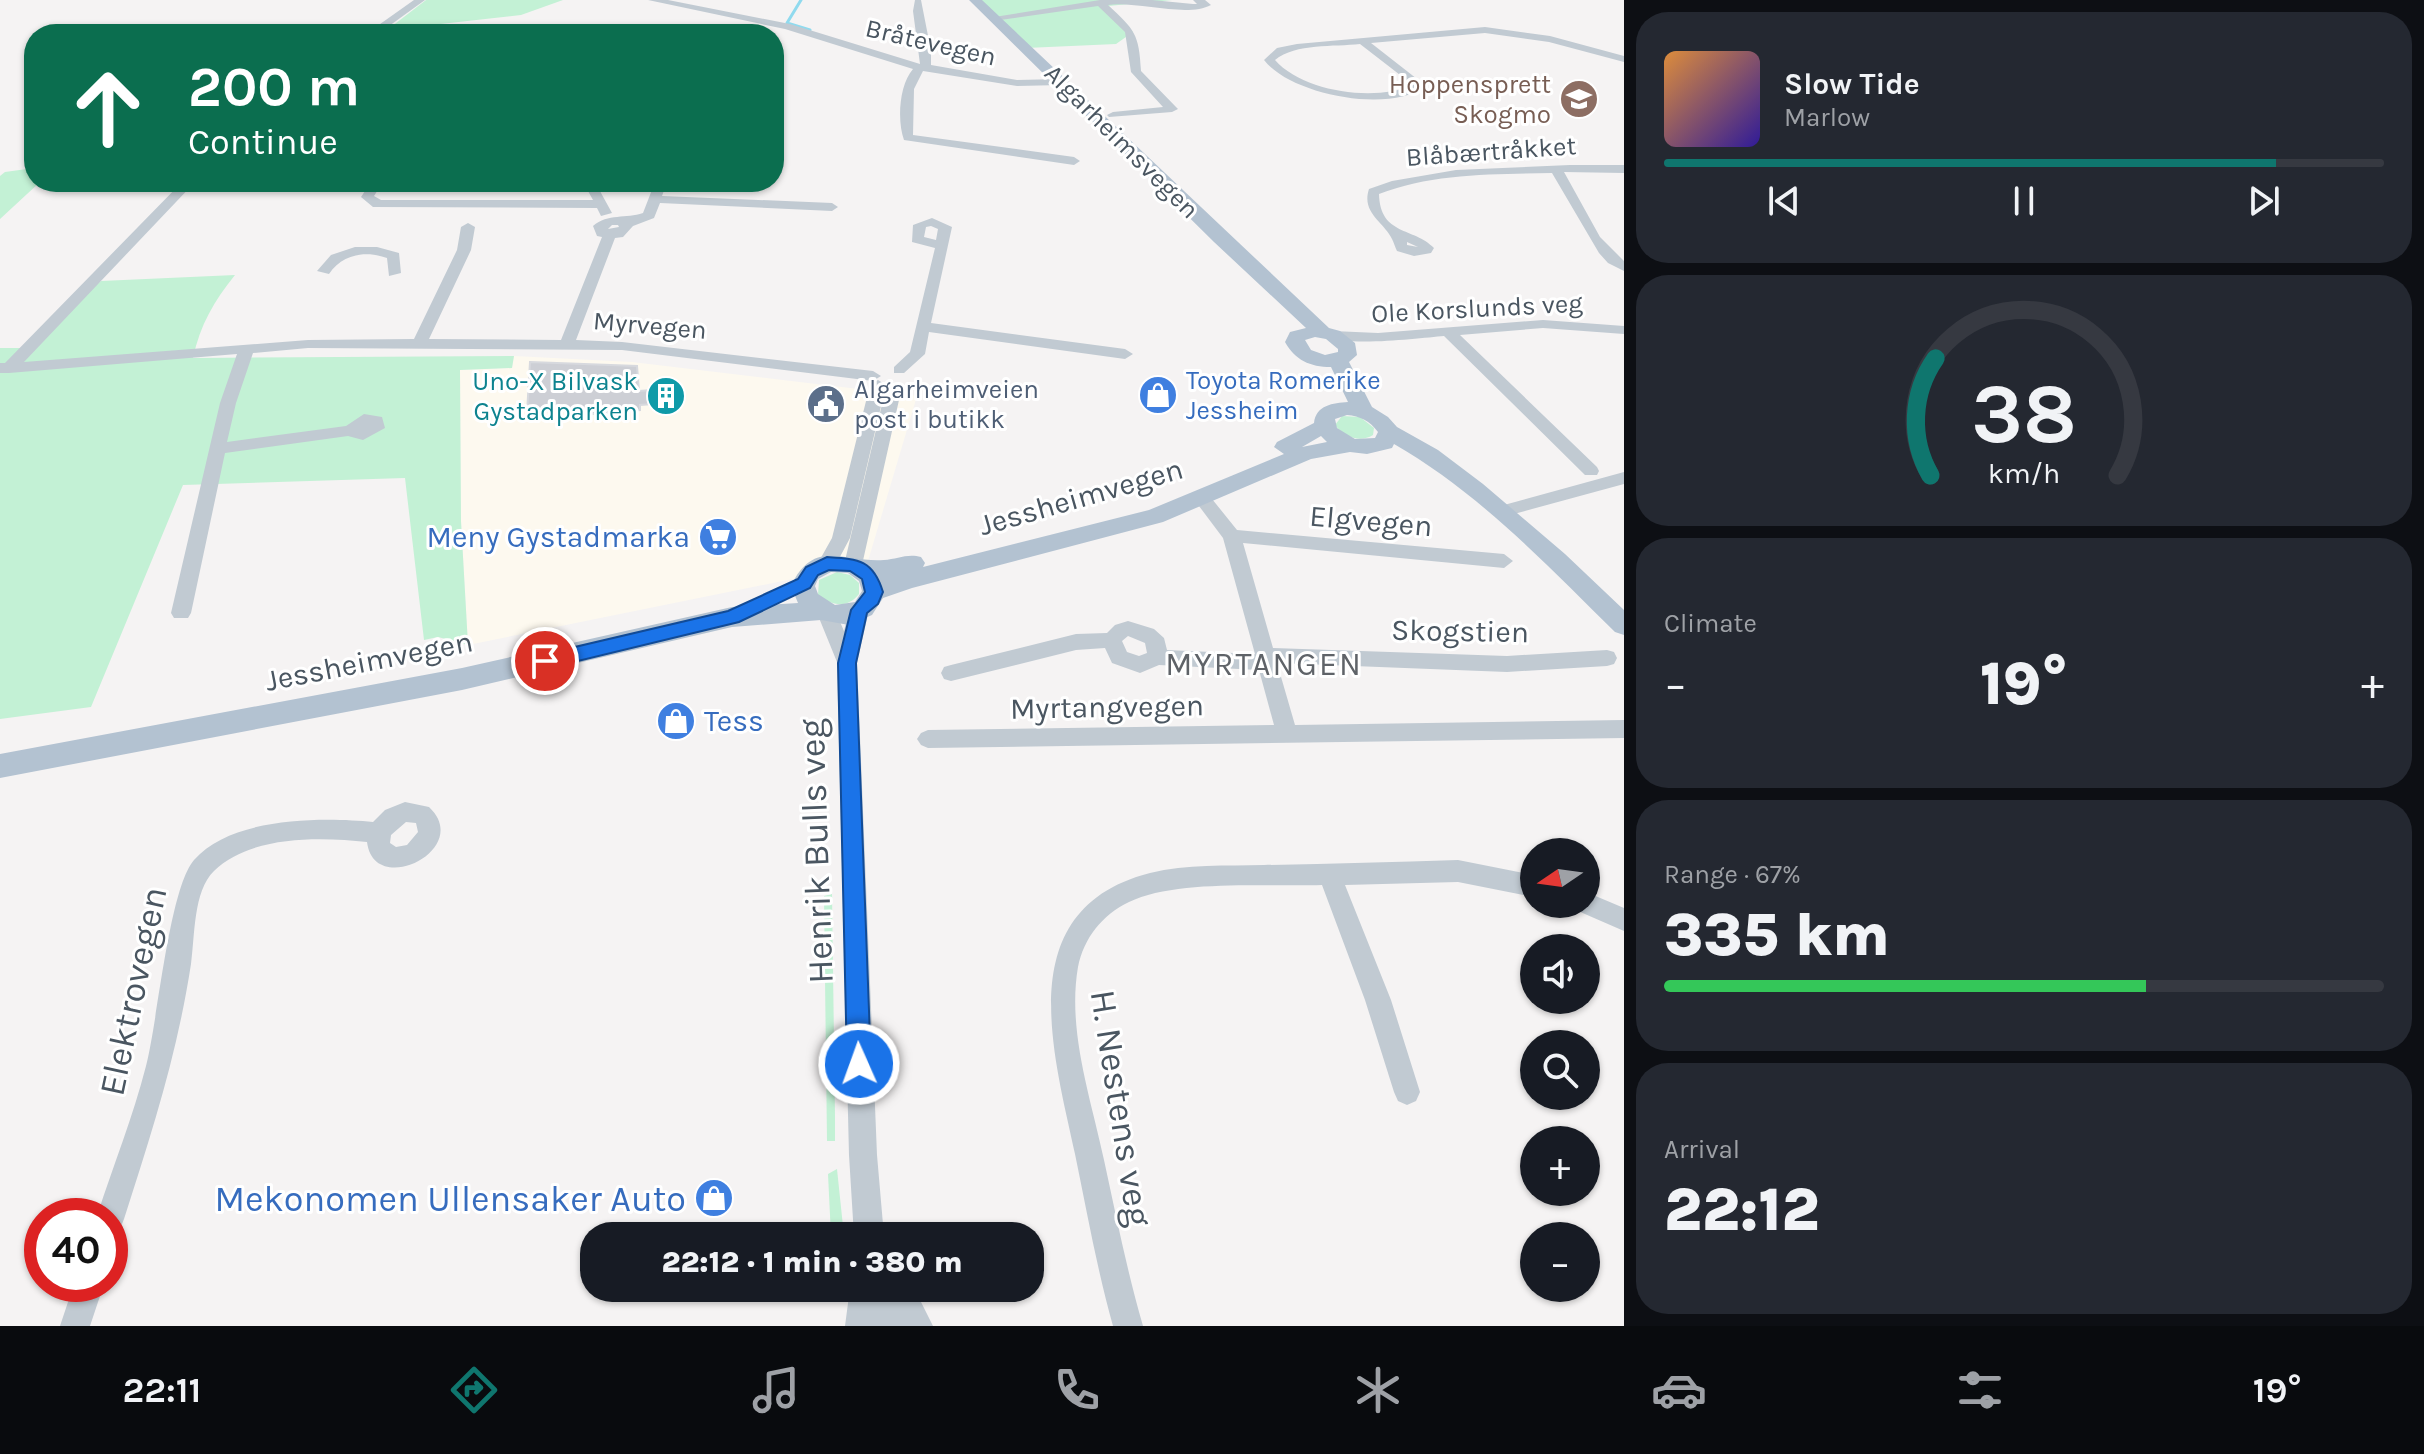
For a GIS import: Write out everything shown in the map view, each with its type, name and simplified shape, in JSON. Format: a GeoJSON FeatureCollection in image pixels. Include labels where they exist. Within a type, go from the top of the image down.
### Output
{"type":"FeatureCollection","features":[{"type":"Feature","properties":{"kind":"main road","name":"Algarheimsvegen"},"geometry":{"type":"LineString","coordinates":[[975,0],[1320,333],[1346,344],[1335,359]]}},
{"type":"Feature","properties":{"kind":"main road","name":"Algarheimsvegen"},"geometry":{"type":"LineString","coordinates":[[982,0],[996,18]]}},
{"type":"Feature","properties":{"kind":"main road"},"geometry":{"type":"LineString","coordinates":[[1320,333],[1295,338],[1295,345],[1304,354],[1335,359]]}},
{"type":"Feature","properties":{"kind":"main road"},"geometry":{"type":"LineString","coordinates":[[1335,359],[1364,411]]}},
{"type":"Feature","properties":{"kind":"main road"},"geometry":{"type":"LineString","coordinates":[[1335,359],[1334,390],[1328,418],[1333,436],[1349,445]]}},
{"type":"Feature","properties":{"kind":"main road"},"geometry":{"type":"LineString","coordinates":[[1328,418],[1347,408],[1378,418],[1383,439],[1395,449],[1444,467],[1557,560],[1624,625]]}},
{"type":"Feature","properties":{"kind":"main road","name":"Jessheimvegen"},"geometry":{"type":"LineString","coordinates":[[858,567],[900,566],[1151,503],[1300,440],[1328,418]]}},
{"type":"Feature","properties":{"kind":"main road","name":"Jessheimvegen"},"geometry":{"type":"LineString","coordinates":[[867,601],[907,580],[1100,532],[1202,498],[1306,453],[1383,439]]}},
{"type":"Feature","properties":{"kind":"main road"},"geometry":{"type":"LineString","coordinates":[[1523,533],[1531,547],[1624,638]]}},
{"type":"Feature","properties":{"kind":"main road"},"geometry":{"type":"LineString","coordinates":[[827,563],[858,567],[874,584],[867,601],[844,615],[824,612],[806,599],[804,583],[812,571],[827,563]]}},
{"type":"Feature","properties":{"kind":"main road","name":"Jessheimvegen"},"geometry":{"type":"LineString","coordinates":[[732,617],[804,583]]}},
{"type":"Feature","properties":{"kind":"main road","name":"Jessheimvegen"},"geometry":{"type":"LineString","coordinates":[[5,763],[462,679],[732,617],[824,612]]}},
{"type":"Feature","properties":{"kind":"street"},"geometry":{"type":"LineString","coordinates":[[385,24],[420,0]]}},
{"type":"Feature","properties":{"kind":"street","name":"Bråtevegen"},"geometry":{"type":"LineString","coordinates":[[653,0],[777,24]]}},
{"type":"Feature","properties":{"kind":"street"},"geometry":{"type":"LineString","coordinates":[[996,18],[1100,3],[1161,0]]}},
{"type":"Feature","properties":{"kind":"street"},"geometry":{"type":"LineString","coordinates":[[1146,1],[1193,7],[1206,5],[1198,0]]}},
{"type":"Feature","properties":{"kind":"street"},"geometry":{"type":"LineString","coordinates":[[918,2],[916,18],[927,44],[923,68],[911,80],[906,125],[908,138],[1074,161]]}},
{"type":"Feature","properties":{"kind":"street"},"geometry":{"type":"LineString","coordinates":[[1100,3],[1130,31],[1134,41],[1136,72],[1172,109],[1113,115]]}},
{"type":"Feature","properties":{"kind":"street","name":"Bråtevegen"},"geometry":{"type":"LineString","coordinates":[[784,25],[923,68],[1017,83],[1061,82]]}},
{"type":"Feature","properties":{"kind":"street"},"geometry":{"type":"LineString","coordinates":[[1362,41],[1421,86],[1409,92],[1387,94],[1339,93],[1279,72],[1269,60],[1288,49],[1362,41],[1485,30],[1532,35],[1624,59]]}},
{"type":"Feature","properties":{"kind":"street"},"geometry":{"type":"LineString","coordinates":[[1602,53],[1623,43]]}},
{"type":"Feature","properties":{"kind":"street"},"geometry":{"type":"LineString","coordinates":[[1556,169],[1576,198],[1600,248],[1608,258],[1624,267]]}},
{"type":"Feature","properties":{"kind":"street","name":"Blåbærtråkket"},"geometry":{"type":"LineString","coordinates":[[1401,239],[1374,208],[1373,192],[1383,186],[1437,177],[1556,169],[1624,169]]}},
{"type":"Feature","properties":{"kind":"street","name":"Myrvegen"},"geometry":{"type":"LineString","coordinates":[[5,368],[43,334],[179,192]]}},
{"type":"Feature","properties":{"kind":"street"},"geometry":{"type":"LineString","coordinates":[[370,192],[367,197],[373,203],[381,204],[599,204]]}},
{"type":"Feature","properties":{"kind":"street"},"geometry":{"type":"LineString","coordinates":[[567,344],[610,228],[594,192]]}},
{"type":"Feature","properties":{"kind":"street"},"geometry":{"type":"LineString","coordinates":[[610,228],[647,217],[658,192]]}},
{"type":"Feature","properties":{"kind":"street"},"geometry":{"type":"LineString","coordinates":[[656,199],[832,207]]}},
{"type":"Feature","properties":{"kind":"street"},"geometry":{"type":"LineString","coordinates":[[420,343],[464,250],[468,227]]}},
{"type":"Feature","properties":{"kind":"street"},"geometry":{"type":"LineString","coordinates":[[858,567],[891,400],[898,379],[917,354],[942,246]]}},
{"type":"Feature","properties":{"kind":"street"},"geometry":{"type":"LineString","coordinates":[[324,271],[331,258],[339,255],[375,252],[394,256],[394,273]]}},
{"type":"Feature","properties":{"kind":"street","name":"Ole Korslunds veg"},"geometry":{"type":"LineString","coordinates":[[1335,359],[1369,348],[1543,324],[1624,330]]}},
{"type":"Feature","properties":{"kind":"street"},"geometry":{"type":"LineString","coordinates":[[925,327],[1125,354]]}},
{"type":"Feature","properties":{"kind":"street","name":"Ole Korslunds veg"},"geometry":{"type":"LineString","coordinates":[[1320,333],[1359,338],[1550,332],[1624,338]]}},
{"type":"Feature","properties":{"kind":"street","name":"Myrvegen"},"geometry":{"type":"LineString","coordinates":[[32,366],[43,334]]}},
{"type":"Feature","properties":{"kind":"street"},"geometry":{"type":"LineString","coordinates":[[1451,335],[1591,471]]}},
{"type":"Feature","properties":{"kind":"street","name":"Myrvegen"},"geometry":{"type":"LineString","coordinates":[[5,368],[328,343],[567,344],[622,346],[876,380],[884,369],[898,379]]}},
{"type":"Feature","properties":{"kind":"street"},"geometry":{"type":"LineString","coordinates":[[181,613],[233,385],[247,348]]}},
{"type":"Feature","properties":{"kind":"street"},"geometry":{"type":"LineString","coordinates":[[827,563],[841,538],[876,380]]}},
{"type":"Feature","properties":{"kind":"street"},"geometry":{"type":"LineString","coordinates":[[218,449],[352,430]]}},
{"type":"Feature","properties":{"kind":"street"},"geometry":{"type":"LineString","coordinates":[[1499,512],[1624,478]]}},
{"type":"Feature","properties":{"kind":"street"},"geometry":{"type":"LineString","coordinates":[[1202,498],[1232,536],[1287,735]]}},
{"type":"Feature","properties":{"kind":"street","name":"Elgvegen"},"geometry":{"type":"LineString","coordinates":[[1232,536],[1504,561]]}},
{"type":"Feature","properties":{"kind":"street","name":"Henrik Bulls veg"},"geometry":{"type":"LineString","coordinates":[[867,601],[847,663],[863,1155],[870,1222]]}},
{"type":"Feature","properties":{"kind":"street","name":"Henrik Bulls veg"},"geometry":{"type":"LineString","coordinates":[[824,612],[847,663]]}},
{"type":"Feature","properties":{"kind":"street"},"geometry":{"type":"LineString","coordinates":[[951,673],[1089,639],[1112,640],[1124,629],[1145,632],[1157,643],[1157,657],[1150,663],[1128,663],[1113,649],[1112,640]]}},
{"type":"Feature","properties":{"kind":"street","name":"Skogstien"},"geometry":{"type":"LineString","coordinates":[[1157,657],[1507,664],[1607,658]]}},
{"type":"Feature","properties":{"kind":"street","name":"Myrtangvegen"},"geometry":{"type":"LineString","coordinates":[[928,739],[1624,729]]}},
{"type":"Feature","properties":{"kind":"street","name":"Elektrovegen"},"geometry":{"type":"LineString","coordinates":[[117,1198],[154,1084],[171,1012],[193,885],[204,864],[226,848],[277,835],[323,829],[379,833]]}},
{"type":"Feature","properties":{"kind":"street","name":"H. Nestens veg"},"geometry":{"type":"LineString","coordinates":[[1128,1326],[1099,1208],[1065,1022],[1063,986],[1073,943],[1092,915],[1106,902],[1139,885],[1183,878],[1458,871],[1520,883]]}},
{"type":"Feature","properties":{"kind":"street"},"geometry":{"type":"LineString","coordinates":[[1330,875],[1378,1000],[1407,1092]]}},
{"type":"Feature","properties":{"kind":"street"},"geometry":{"type":"LineString","coordinates":[[1600,909],[1624,920]]}},
{"type":"Feature","properties":{"kind":"street"},"geometry":{"type":"LineString","coordinates":[[75,1326],[83,1302]]}},
{"type":"Feature","properties":{"kind":"street"},"geometry":{"type":"LineString","coordinates":[[861,1326],[864,1302]]}},
{"type":"Feature","properties":{"kind":"street"},"geometry":{"type":"LineString","coordinates":[[905,1302],[915,1324]]}},
{"type":"Feature","properties":{"kind":"street"},"geometry":{"type":"LineString","coordinates":[[861,1326],[872,1318],[889,1313],[915,1324]]}},
{"type":"Feature","properties":{"kind":"shaded area"},"geometry":{"type":"Polygon","coordinates":[[[514,356],[632,362],[917,396],[868,561],[866,564],[468,645],[461,521],[460,370],[512,368],[514,356]]]}},
{"type":"Feature","properties":{"kind":"green space"},"geometry":{"type":"Polygon","coordinates":[[[426,0],[563,0],[521,15],[441,24],[395,24],[426,0]]]}},
{"type":"Feature","properties":{"kind":"green space"},"geometry":{"type":"Polygon","coordinates":[[[970,0],[1172,0],[1108,6],[1133,32],[1116,44],[1026,48],[970,0]]]}},
{"type":"Feature","properties":{"kind":"green space"},"geometry":{"type":"Polygon","coordinates":[[[24,169],[24,192],[29,192],[0,219],[0,176],[5,172],[24,169]]]}},
{"type":"Feature","properties":{"kind":"green space"},"geometry":{"type":"Polygon","coordinates":[[[235,275],[209,314],[193,358],[514,356],[512,368],[460,370],[461,521],[468,645],[438,637],[424,640],[405,478],[183,485],[91,707],[0,719],[0,348],[22,348],[101,281],[235,275]]]}},
{"type":"Feature","properties":{"kind":"green space"},"geometry":{"type":"Polygon","coordinates":[[[1342,416],[1360,417],[1374,428],[1373,435],[1358,439],[1343,433],[1335,425],[1342,416]]]}},
{"type":"Feature","properties":{"kind":"green space"},"geometry":{"type":"Polygon","coordinates":[[[837,572],[850,575],[859,583],[859,594],[844,604],[829,602],[818,595],[819,580],[837,572]]]}},
{"type":"Feature","properties":{"kind":"green space"},"geometry":{"type":"Polygon","coordinates":[[[832,894],[835,1141],[827,1141],[824,896],[832,894]]]}},
{"type":"Feature","properties":{"kind":"green space"},"geometry":{"type":"Polygon","coordinates":[[[837,1169],[843,1222],[830,1222],[828,1174],[837,1169]]]}},
{"type":"Feature","properties":{"kind":"building"},"geometry":{"type":"Polygon","coordinates":[[[530,362],[637,366],[639,391],[678,388],[679,402],[640,405],[640,410],[583,415],[584,408],[527,413],[530,362]]]}},
{"type":"Feature","properties":{"kind":"waterway"},"geometry":{"type":"LineString","coordinates":[[801,0],[787,23],[810,30]]}},
{"type":"Feature","properties":{"kind":"place","name":"Hoppensprett Skogmo"},"geometry":{"type":"Point","coordinates":[1579,99]}},
{"type":"Feature","properties":{"kind":"place","name":"Toyota Romerike Jessheim"},"geometry":{"type":"Point","coordinates":[1158,395]}},
{"type":"Feature","properties":{"kind":"place","name":"Uno-X Bilvask Gystadparken"},"geometry":{"type":"Point","coordinates":[666,396]}},
{"type":"Feature","properties":{"kind":"place","name":"Algarheimveien post i butikk"},"geometry":{"type":"Point","coordinates":[826,404]}},
{"type":"Feature","properties":{"kind":"place","name":"Meny Gystadmarka"},"geometry":{"type":"Point","coordinates":[718,537]}},
{"type":"Feature","properties":{"kind":"place","name":"Tess"},"geometry":{"type":"Point","coordinates":[676,721]}},
{"type":"Feature","properties":{"kind":"place","name":"Mekonomen Ullensaker Auto"},"geometry":{"type":"Point","coordinates":[714,1198]}},
{"type":"Feature","properties":{"kind":"district","name":"MYRTANGEN"},"geometry":{"type":"Point","coordinates":[1264,664]}},
{"type":"Feature","properties":{"kind":"route"},"geometry":{"type":"LineString","coordinates":[[545,661],[732,617],[804,583],[812,571],[827,563],[853,565],[870,576],[874,592],[872,599],[859,610],[847,663],[859,1064]]}}]}
